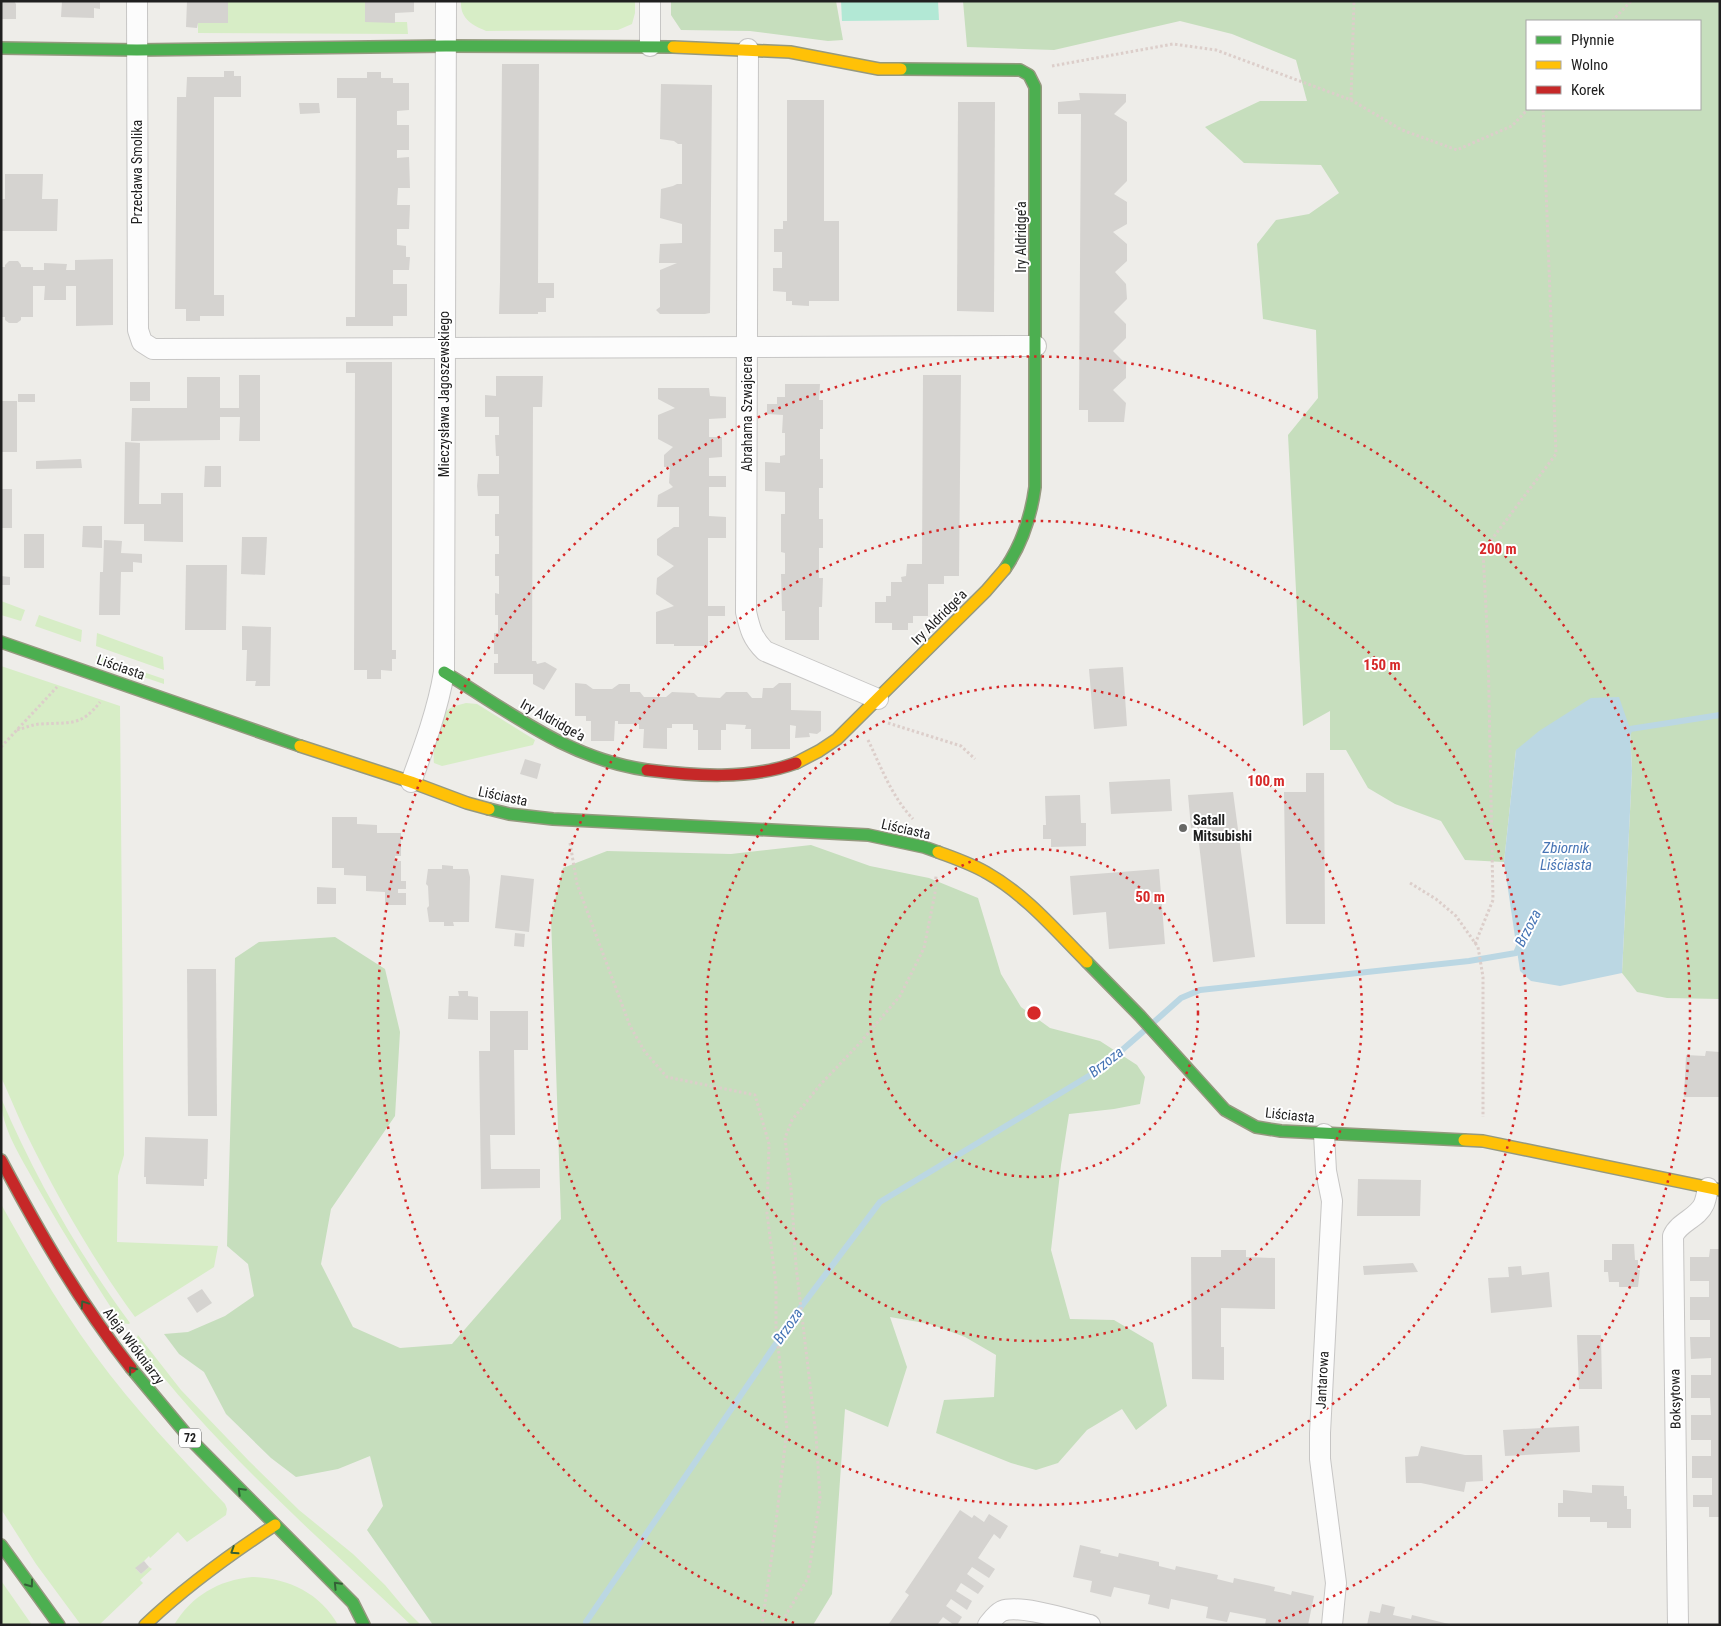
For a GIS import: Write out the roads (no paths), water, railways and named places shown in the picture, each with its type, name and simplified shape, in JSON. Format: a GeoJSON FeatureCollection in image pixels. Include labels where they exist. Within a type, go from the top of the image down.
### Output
{"type":"FeatureCollection","features":[{"type":"Feature","properties":{"kind":"street","name":"Przecława Smolika"},"geometry":{"type":"LineString","coordinates":[[137,1],[138,330],[142,342],[153,348],[444,348]]}},
{"type":"Feature","properties":{"kind":"street","name":"Mieczysława Jagoszewskiego"},"geometry":{"type":"LineString","coordinates":[[411,782],[423,749],[444,672],[446,1]]}},
{"type":"Feature","properties":{"kind":"street"},"geometry":{"type":"LineString","coordinates":[[650,1],[650,46]]}},
{"type":"Feature","properties":{"kind":"street"},"geometry":{"type":"LineString","coordinates":[[1,48],[137,50],[446,46],[650,46],[748,49]]}},
{"type":"Feature","properties":{"kind":"street","name":"Iry Aldridge’a"},"geometry":{"type":"LineString","coordinates":[[444,672],[563,745],[614,763],[669,773],[715,774],[788,766],[809,758],[828,746],[878,700],[986,591],[1007,567],[1021,543],[1031,518],[1035,487],[1036,86],[1030,74],[1020,70],[879,69],[790,52],[748,49]]}},
{"type":"Feature","properties":{"kind":"street","name":"Abrahama Szwajcera"},"geometry":{"type":"LineString","coordinates":[[748,49],[746,612],[755,641],[765,651],[878,700]]}},
{"type":"Feature","properties":{"kind":"street"},"geometry":{"type":"LineString","coordinates":[[444,348],[1036,346]]}},
{"type":"Feature","properties":{"kind":"street","name":"Liściasta"},"geometry":{"type":"LineString","coordinates":[[1,642],[341,760],[490,809],[535,818],[868,835],[924,847],[986,872],[1006,885],[1039,913],[1140,1016],[1225,1110],[1256,1127],[1268,1130],[1324,1134],[1483,1141],[1714,1189]]}},
{"type":"Feature","properties":{"kind":"street","name":"Jantarowa"},"geometry":{"type":"LineString","coordinates":[[1324,1134],[1326,1170],[1332,1201],[1320,1450],[1336,1583],[1332,1625]]}},
{"type":"Feature","properties":{"kind":"street","name":"Aleja Włókniarzy"},"geometry":{"type":"LineString","coordinates":[[1,1160],[47,1247],[82,1301],[127,1363],[179,1426],[275,1525]]}},
{"type":"Feature","properties":{"kind":"street","name":"Boksytowa"},"geometry":{"type":"LineString","coordinates":[[1678,1625],[1673,1236],[1675,1230],[1701,1209],[1714,1189]]}},
{"type":"Feature","properties":{"kind":"street"},"geometry":{"type":"LineString","coordinates":[[145,1625],[202,1574],[275,1525]]}},
{"type":"Feature","properties":{"kind":"street","name":"72"},"geometry":{"type":"LineString","coordinates":[[275,1525],[353,1603],[364,1625]]}},
{"type":"Feature","properties":{"kind":"street"},"geometry":{"type":"LineString","coordinates":[[1,1545],[59,1625]]}},
{"type":"Feature","properties":{"kind":"street"},"geometry":{"type":"LineString","coordinates":[[994,1618],[1011,1609],[1023,1609],[1090,1625]]}},
{"type":"Feature","properties":{"kind":"water","name":"Zbiornik Liściasta"},"geometry":{"type":"Polygon","coordinates":[[[1619,697],[1630,729],[1632,771],[1622,973],[1560,986],[1531,981],[1520,971],[1504,862],[1516,750],[1539,731],[1591,698],[1619,697]]]}},
{"type":"Feature","properties":{"kind":"waterway","name":"Brzoza"},"geometry":{"type":"LineString","coordinates":[[1626,737],[1630,729],[1720,715]]}},
{"type":"Feature","properties":{"kind":"waterway","name":"Brzoza"},"geometry":{"type":"LineString","coordinates":[[1154,1022],[1181,998],[1200,990],[1469,961],[1516,953],[1520,944]]}},
{"type":"Feature","properties":{"kind":"waterway","name":"Brzoza"},"geometry":{"type":"LineString","coordinates":[[586,1622],[801,1307],[880,1202],[1092,1074],[1145,1030]]}},
{"type":"Feature","properties":{"kind":"place","name":"Satall Mitsubishi"},"geometry":{"type":"Point","coordinates":[1183,828]}}]}
